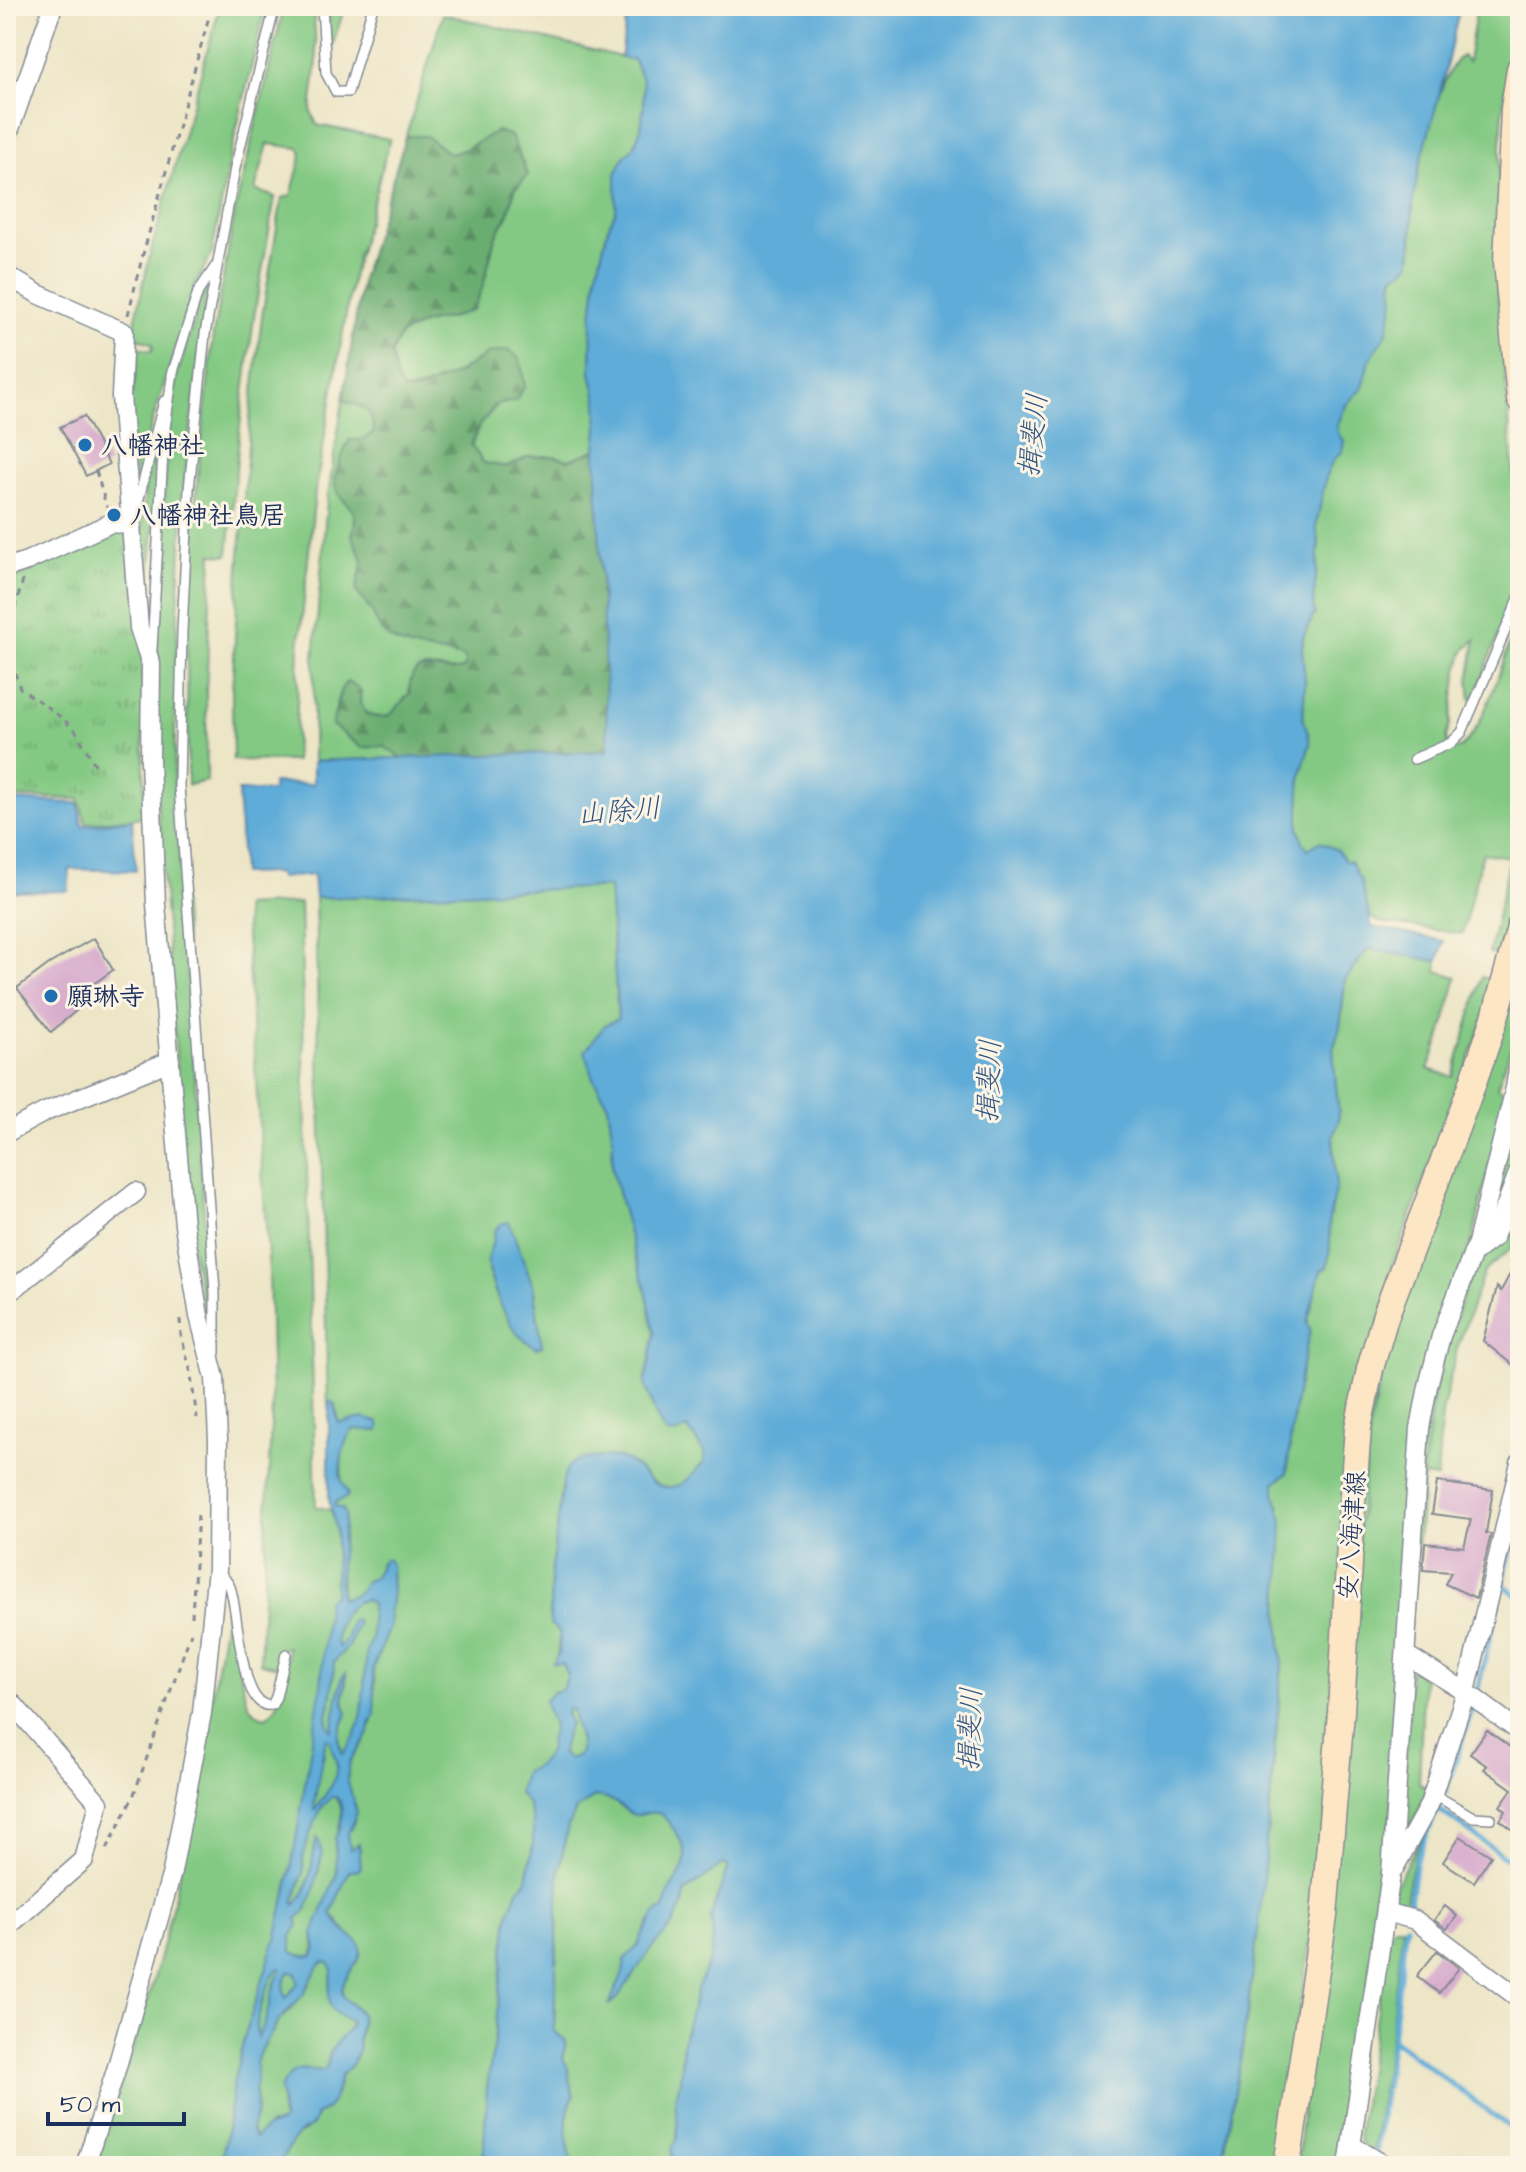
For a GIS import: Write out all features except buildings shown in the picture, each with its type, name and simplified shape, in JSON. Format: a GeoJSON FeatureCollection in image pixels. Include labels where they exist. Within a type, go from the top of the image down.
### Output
{"type":"FeatureCollection","features":[{"type":"Feature","properties":{"kind":"main road"},"geometry":{"type":"LineString","coordinates":[[1520,69],[1514,109],[1507,262],[1520,399]]}},
{"type":"Feature","properties":{"kind":"main road","name":"安八海津線"},"geometry":{"type":"LineString","coordinates":[[1287,2166],[1324,1916],[1341,1712],[1358,1428],[1385,1317],[1476,1075],[1520,927]]}},
{"type":"Feature","properties":{"kind":"street"},"geometry":{"type":"LineString","coordinates":[[6,140],[53,6]]}},
{"type":"Feature","properties":{"kind":"street"},"geometry":{"type":"LineString","coordinates":[[6,275],[38,294],[124,332],[121,396],[139,628],[151,664],[150,761],[156,904],[184,1225],[199,1316],[215,1378],[218,1439],[217,1569],[202,1713],[172,1872],[116,2070],[85,2166]]}},
{"type":"Feature","properties":{"kind":"street"},"geometry":{"type":"LineString","coordinates":[[6,568],[111,523],[132,525]]}},
{"type":"Feature","properties":{"kind":"street"},"geometry":{"type":"LineString","coordinates":[[1348,2166],[1391,1874],[1420,1428],[1441,1336],[1473,1253],[1520,1057]]}},
{"type":"Feature","properties":{"kind":"street"},"geometry":{"type":"LineString","coordinates":[[6,1133],[45,1112],[170,1061]]}},
{"type":"Feature","properties":{"kind":"street"},"geometry":{"type":"LineString","coordinates":[[1473,1253],[1494,1237],[1520,1168]]}},
{"type":"Feature","properties":{"kind":"street"},"geometry":{"type":"LineString","coordinates":[[6,1295],[136,1192]]}},
{"type":"Feature","properties":{"kind":"street"},"geometry":{"type":"LineString","coordinates":[[1391,1874],[1429,1805],[1466,1692],[1520,1466]]}},
{"type":"Feature","properties":{"kind":"street"},"geometry":{"type":"LineString","coordinates":[[1406,1655],[1466,1692],[1520,1732]]}},
{"type":"Feature","properties":{"kind":"street"},"geometry":{"type":"LineString","coordinates":[[6,1696],[99,1803],[84,1860],[6,1928]]}},
{"type":"Feature","properties":{"kind":"street"},"geometry":{"type":"LineString","coordinates":[[1386,1912],[1415,1920],[1520,1999]]}},
{"type":"Feature","properties":{"kind":"street"},"geometry":{"type":"LineString","coordinates":[[1351,2145],[1386,2166]]}},
{"type":"Feature","properties":{"kind":"lane"},"geometry":{"type":"LineString","coordinates":[[215,1378],[215,1292],[179,786],[182,631],[189,489],[205,334],[235,168],[275,6]]}},
{"type":"Feature","properties":{"kind":"lane"},"geometry":{"type":"LineString","coordinates":[[322,6],[326,73],[336,92],[348,92],[373,6]]}},
{"type":"Feature","properties":{"kind":"lane"},"geometry":{"type":"LineString","coordinates":[[132,525],[155,429],[198,292],[218,262]]}},
{"type":"Feature","properties":{"kind":"lane"},"geometry":{"type":"LineString","coordinates":[[151,664],[164,435],[173,371]]}},
{"type":"Feature","properties":{"kind":"lane"},"geometry":{"type":"LineString","coordinates":[[1414,759],[1451,743],[1462,732],[1520,596]]}},
{"type":"Feature","properties":{"kind":"lane"},"geometry":{"type":"LineString","coordinates":[[217,1569],[230,1587],[247,1681],[259,1703],[266,1707],[272,1705],[276,1697],[286,1654]]}},
{"type":"Feature","properties":{"kind":"lane"},"geometry":{"type":"LineString","coordinates":[[1433,1794],[1473,1817],[1491,1818]]}},
{"type":"Feature","properties":{"kind":"path"},"geometry":{"type":"LineString","coordinates":[[124,332],[212,6]]}},
{"type":"Feature","properties":{"kind":"path"},"geometry":{"type":"LineString","coordinates":[[96,471],[111,523]]}},
{"type":"Feature","properties":{"kind":"path"},"geometry":{"type":"LineString","coordinates":[[27,561],[9,628],[7,650],[20,688],[75,730],[97,768]]}},
{"type":"Feature","properties":{"kind":"path"},"geometry":{"type":"LineString","coordinates":[[179,1306],[181,1335],[190,1369],[199,1430]]}},
{"type":"Feature","properties":{"kind":"path"},"geometry":{"type":"LineString","coordinates":[[84,1860],[106,1852],[133,1797],[192,1630],[198,1510]]}},
{"type":"Feature","properties":{"kind":"green space"},"geometry":{"type":"Polygon","coordinates":[[[220,6],[266,6],[230,156],[212,253],[196,283],[151,426],[136,490],[126,392],[133,393],[139,348],[152,351],[153,344],[132,336],[149,258],[220,6]]]}},
{"type":"Feature","properties":{"kind":"green space"},"geometry":{"type":"Polygon","coordinates":[[[284,6],[313,6],[317,61],[311,111],[317,125],[390,139],[353,274],[315,492],[299,648],[295,761],[233,760],[232,692],[250,418],[262,317],[282,198],[291,196],[302,154],[299,148],[268,144],[255,190],[275,197],[241,416],[228,555],[212,554],[206,694],[207,781],[188,785],[187,633],[196,494],[213,335],[236,206],[284,6]]]}},
{"type":"Feature","properties":{"kind":"green space"},"geometry":{"type":"Polygon","coordinates":[[[328,6],[345,6],[330,54],[328,6]]]}},
{"type":"Feature","properties":{"kind":"green space"},"geometry":{"type":"Polygon","coordinates":[[[1477,6],[1518,6],[1503,109],[1495,256],[1520,550],[1512,573],[1509,606],[1475,697],[1471,700],[1469,680],[1476,639],[1464,651],[1446,737],[1449,750],[1458,749],[1470,738],[1479,723],[1496,683],[1520,609],[1520,880],[1504,956],[1489,953],[1510,857],[1483,853],[1462,934],[1378,922],[1368,914],[1361,881],[1337,850],[1321,843],[1308,850],[1299,829],[1301,774],[1310,744],[1303,719],[1305,680],[1302,649],[1303,637],[1315,613],[1319,543],[1315,526],[1327,473],[1334,459],[1337,426],[1394,300],[1394,275],[1406,268],[1411,259],[1413,202],[1424,147],[1445,80],[1462,56],[1468,62],[1477,6]]]}},
{"type":"Feature","properties":{"kind":"green space"},"geometry":{"type":"Polygon","coordinates":[[[443,14],[634,60],[643,82],[641,128],[634,147],[624,157],[616,174],[616,211],[608,228],[597,273],[591,372],[597,399],[596,450],[569,460],[553,456],[528,457],[507,467],[484,463],[471,445],[480,424],[497,405],[516,400],[489,353],[459,372],[426,386],[403,391],[397,380],[391,354],[400,335],[424,323],[456,316],[483,286],[495,237],[508,215],[515,189],[497,131],[464,150],[450,154],[426,136],[406,136],[443,14]]]}},
{"type":"Feature","properties":{"kind":"green space"},"geometry":{"type":"Polygon","coordinates":[[[497,131],[511,136],[528,175],[515,189],[508,215],[495,237],[474,309],[424,323],[400,335],[391,354],[397,380],[404,391],[417,390],[460,372],[489,353],[509,350],[520,359],[525,386],[516,400],[497,405],[480,424],[471,445],[484,463],[507,467],[528,457],[553,456],[569,460],[596,450],[608,751],[402,758],[383,746],[362,748],[332,725],[341,689],[347,682],[356,686],[361,691],[360,702],[366,714],[386,716],[395,711],[409,694],[415,672],[428,668],[465,668],[465,658],[409,647],[389,638],[356,591],[363,560],[352,535],[355,516],[337,491],[335,479],[349,440],[361,440],[374,433],[369,413],[343,400],[362,278],[406,136],[426,136],[450,154],[464,150],[497,131]]]}},
{"type":"Feature","properties":{"kind":"green space"},"geometry":{"type":"Polygon","coordinates":[[[207,290],[184,487],[174,784],[212,1326],[207,1327],[189,1233],[156,782],[157,619],[168,440],[176,378],[204,291],[207,290]]]}},
{"type":"Feature","properties":{"kind":"green space"},"geometry":{"type":"Polygon","coordinates":[[[343,400],[370,413],[374,433],[361,440],[338,494],[355,516],[352,535],[363,560],[357,591],[381,630],[437,652],[465,658],[465,668],[454,672],[439,668],[409,686],[409,694],[395,710],[380,720],[368,714],[346,683],[342,689],[336,710],[341,731],[362,748],[383,745],[402,758],[313,761],[314,658],[327,501],[343,400]]]}},
{"type":"Feature","properties":{"kind":"green space"},"geometry":{"type":"Polygon","coordinates":[[[157,432],[160,439],[146,638],[140,559],[145,490],[157,432]]]}},
{"type":"Feature","properties":{"kind":"green space"},"geometry":{"type":"Polygon","coordinates":[[[119,528],[126,530],[141,613],[145,817],[86,823],[79,799],[13,797],[6,626],[16,578],[119,528]]]}},
{"type":"Feature","properties":{"kind":"green space"},"geometry":{"type":"Polygon","coordinates":[[[609,887],[618,1020],[592,1076],[608,1105],[613,1140],[612,1169],[645,1285],[655,1333],[645,1384],[664,1431],[687,1428],[705,1452],[704,1463],[691,1479],[673,1487],[655,1483],[635,1465],[551,1573],[550,1624],[560,1633],[556,1664],[563,1664],[568,1675],[562,1690],[545,1701],[553,1727],[548,1755],[534,1769],[519,1793],[528,1804],[533,1822],[533,1844],[527,1880],[518,1890],[508,1917],[487,2088],[481,2166],[277,2166],[297,2135],[306,2131],[316,2114],[326,2110],[337,2091],[341,2075],[353,2064],[359,2047],[361,2015],[343,1997],[342,1992],[346,1977],[359,1960],[353,1937],[331,1913],[347,1875],[360,1854],[360,1848],[356,1846],[350,1850],[348,1833],[354,1822],[356,1807],[347,1779],[350,1761],[373,1721],[373,1669],[390,1624],[392,1601],[391,1565],[381,1562],[376,1575],[364,1582],[358,1592],[340,1599],[344,1530],[335,1502],[343,1500],[344,1443],[352,1430],[378,1431],[364,1418],[339,1423],[335,1405],[330,1402],[328,1407],[315,898],[609,887]],[[495,1240],[488,1255],[488,1271],[498,1299],[519,1335],[537,1348],[542,1346],[533,1286],[519,1251],[495,1240]]]}},
{"type":"Feature","properties":{"kind":"green space"},"geometry":{"type":"Polygon","coordinates":[[[300,903],[316,1507],[332,1510],[337,1535],[335,1592],[312,1751],[277,1935],[245,2035],[233,2084],[220,2166],[94,2166],[143,2018],[168,1924],[196,1791],[226,1613],[244,1691],[249,1706],[257,1714],[265,1717],[272,1713],[285,1676],[288,1647],[283,1648],[278,1667],[260,1663],[272,1403],[269,1270],[244,906],[300,903]]]}},
{"type":"Feature","properties":{"kind":"green space"},"geometry":{"type":"Polygon","coordinates":[[[1368,949],[1438,961],[1437,971],[1457,977],[1440,1039],[1428,1069],[1453,1077],[1482,977],[1498,981],[1388,1277],[1318,1889],[1276,2166],[1222,2166],[1248,2010],[1282,1663],[1280,1507],[1275,1495],[1275,1483],[1287,1473],[1296,1401],[1310,1330],[1307,1323],[1321,1270],[1327,1267],[1330,1246],[1333,1137],[1339,1120],[1333,1049],[1340,1027],[1345,980],[1368,949]]]}},
{"type":"Feature","properties":{"kind":"green space"},"geometry":{"type":"Polygon","coordinates":[[[1520,965],[1517,1031],[1497,1087],[1505,1092],[1474,1235],[1438,1332],[1389,1833],[1343,2166],[1297,2166],[1369,1430],[1385,1360],[1520,965]]]}},
{"type":"Feature","properties":{"kind":"green space"},"geometry":{"type":"Polygon","coordinates":[[[1520,1089],[1520,1147],[1485,1236],[1520,1089]]]}},
{"type":"Feature","properties":{"kind":"green space"},"geometry":{"type":"Polygon","coordinates":[[[1520,1182],[1520,1226],[1511,1249],[1484,1272],[1457,1349],[1442,1413],[1437,1478],[1422,1476],[1434,1392],[1447,1341],[1476,1260],[1520,1182]]]}},
{"type":"Feature","properties":{"kind":"green space"},"geometry":{"type":"Polygon","coordinates":[[[367,1600],[371,1604],[372,1635],[367,1649],[362,1713],[356,1734],[344,1754],[338,1732],[346,1717],[343,1701],[347,1676],[342,1677],[332,1731],[327,1715],[334,1662],[352,1639],[347,1638],[344,1644],[336,1646],[337,1630],[342,1616],[352,1605],[367,1600]]]}},
{"type":"Feature","properties":{"kind":"green space"},"geometry":{"type":"Polygon","coordinates":[[[1415,1668],[1424,1674],[1419,1783],[1428,1789],[1400,1852],[1410,1670],[1415,1668]]]}},
{"type":"Feature","properties":{"kind":"green space"},"geometry":{"type":"Polygon","coordinates":[[[569,1708],[573,1710],[580,1750],[579,1755],[568,1759],[562,1755],[563,1740],[570,1723],[566,1714],[569,1708]]]}},
{"type":"Feature","properties":{"kind":"green space"},"geometry":{"type":"Polygon","coordinates":[[[325,1737],[330,1740],[337,1768],[330,1788],[315,1810],[318,1770],[324,1756],[325,1737]]]}},
{"type":"Feature","properties":{"kind":"green space"},"geometry":{"type":"Polygon","coordinates":[[[332,1797],[336,1797],[341,1809],[335,1846],[337,1872],[314,1931],[313,1956],[299,1955],[291,1951],[292,1936],[297,1918],[306,1911],[322,1855],[315,1842],[307,1885],[300,1900],[295,1905],[293,1903],[303,1872],[309,1834],[316,1817],[332,1797]]]}},
{"type":"Feature","properties":{"kind":"green space"},"geometry":{"type":"Polygon","coordinates":[[[594,1797],[613,1801],[633,1815],[661,1813],[677,1834],[685,1858],[684,1866],[668,1893],[665,1908],[656,1913],[638,1946],[625,1959],[623,1973],[610,2003],[618,1997],[672,1924],[680,1911],[685,1892],[722,1864],[728,1866],[711,1916],[711,1957],[683,2041],[680,2083],[675,2100],[678,2125],[677,2139],[672,2149],[673,2166],[572,2166],[567,2121],[574,2096],[563,2059],[566,2041],[554,2031],[559,1871],[568,1825],[576,1810],[594,1797]]]}},
{"type":"Feature","properties":{"kind":"green space"},"geometry":{"type":"Polygon","coordinates":[[[1432,1815],[1414,1857],[1405,1906],[1393,1900],[1395,1886],[1432,1815]]]}},
{"type":"Feature","properties":{"kind":"green space"},"geometry":{"type":"Polygon","coordinates":[[[1394,1926],[1403,1926],[1390,2039],[1372,2153],[1358,2137],[1388,1935],[1394,1926]]]}},
{"type":"Feature","properties":{"kind":"green space"},"geometry":{"type":"Polygon","coordinates":[[[328,1962],[333,1969],[329,2000],[334,2011],[351,2022],[350,2027],[333,2047],[325,2070],[306,2069],[292,2073],[284,2084],[282,2122],[270,2125],[255,2138],[251,2129],[257,2111],[254,2088],[258,2056],[279,2020],[290,2011],[309,1985],[317,1968],[328,1962]]]}},
{"type":"Feature","properties":{"kind":"green space"},"geometry":{"type":"Polygon","coordinates":[[[279,1967],[281,1971],[265,2023],[257,2037],[263,2000],[270,1980],[279,1967]]]}},
{"type":"Feature","properties":{"kind":"green space"},"geometry":{"type":"Polygon","coordinates":[[[289,1972],[296,1973],[298,1983],[286,1998],[283,1995],[289,1972]]]}},
{"type":"Feature","properties":{"kind":"water"},"geometry":{"type":"Polygon","coordinates":[[[628,6],[1460,6],[1419,168],[1413,202],[1411,262],[1394,275],[1394,300],[1387,332],[1369,361],[1362,387],[1346,405],[1337,426],[1344,441],[1342,452],[1334,459],[1327,473],[1316,526],[1319,543],[1315,613],[1303,637],[1303,719],[1310,744],[1301,774],[1299,829],[1303,843],[1308,849],[1320,842],[1337,850],[1345,861],[1350,861],[1361,881],[1372,927],[1444,941],[1438,961],[1368,949],[1345,980],[1340,1027],[1333,1049],[1339,1120],[1333,1137],[1336,1185],[1329,1219],[1330,1246],[1327,1267],[1321,1270],[1307,1323],[1310,1330],[1296,1401],[1287,1473],[1275,1483],[1275,1495],[1283,1520],[1279,1613],[1282,1663],[1259,1924],[1222,2166],[673,2166],[672,2149],[677,2139],[678,2125],[675,2100],[680,2083],[683,2041],[697,1989],[711,1957],[711,1916],[728,1866],[722,1864],[685,1892],[683,1905],[673,1925],[609,2005],[623,1973],[625,1959],[638,1946],[656,1913],[665,1908],[668,1893],[684,1866],[685,1858],[677,1834],[661,1814],[633,1815],[613,1801],[594,1797],[576,1810],[568,1825],[559,1871],[554,2031],[566,2041],[563,2059],[574,2096],[567,2121],[572,2166],[481,2166],[487,2088],[508,1917],[518,1890],[527,1880],[533,1844],[533,1822],[528,1804],[519,1793],[524,1772],[540,1762],[551,1746],[549,1742],[553,1727],[545,1701],[553,1692],[562,1690],[568,1675],[563,1664],[553,1664],[559,1652],[560,1633],[550,1624],[551,1573],[565,1474],[576,1461],[615,1458],[632,1464],[657,1485],[670,1487],[686,1482],[704,1463],[705,1452],[687,1428],[678,1433],[668,1434],[664,1431],[645,1384],[655,1333],[645,1285],[612,1169],[613,1140],[608,1105],[592,1076],[585,1051],[605,1025],[618,1019],[609,887],[315,898],[313,875],[279,878],[278,873],[242,874],[238,791],[272,791],[273,783],[313,784],[313,761],[608,751],[596,450],[597,399],[591,372],[592,318],[597,273],[608,228],[616,211],[616,174],[624,157],[634,147],[641,128],[644,105],[643,82],[634,60],[621,58],[628,6]],[[569,1708],[566,1714],[570,1723],[562,1755],[569,1759],[579,1755],[580,1750],[573,1711],[569,1708]]]}},
{"type":"Feature","properties":{"kind":"water"},"geometry":{"type":"Polygon","coordinates":[[[6,800],[78,803],[83,826],[132,819],[136,871],[70,869],[68,891],[6,892],[6,800]]]}},
{"type":"Feature","properties":{"kind":"water"},"geometry":{"type":"Polygon","coordinates":[[[509,1222],[533,1286],[542,1346],[537,1348],[512,1327],[490,1273],[488,1256],[494,1232],[501,1224],[509,1222]]]}},
{"type":"Feature","properties":{"kind":"water"},"geometry":{"type":"Polygon","coordinates":[[[329,1402],[333,1402],[339,1423],[364,1418],[378,1422],[380,1427],[378,1431],[354,1429],[343,1450],[340,1477],[348,1494],[335,1502],[335,1506],[343,1509],[345,1515],[340,1599],[357,1593],[364,1582],[375,1576],[384,1559],[388,1559],[391,1565],[390,1624],[373,1669],[375,1716],[369,1733],[350,1761],[347,1779],[357,1813],[348,1833],[350,1850],[359,1844],[361,1867],[357,1871],[349,1871],[331,1913],[360,1946],[358,1961],[345,1980],[342,1991],[345,1999],[361,2016],[359,2047],[353,2064],[341,2075],[332,2102],[326,2110],[316,2114],[310,2127],[299,2133],[277,2166],[220,2166],[233,2084],[277,1935],[292,1864],[321,1686],[327,1599],[335,1592],[336,1530],[329,1500],[329,1402]],[[367,1600],[352,1605],[337,1627],[338,1647],[346,1639],[351,1621],[355,1619],[357,1624],[349,1645],[334,1662],[327,1715],[332,1731],[342,1677],[346,1673],[343,1701],[347,1713],[339,1738],[343,1754],[356,1734],[362,1713],[367,1649],[372,1635],[371,1604],[367,1600]],[[326,1738],[315,1810],[336,1775],[336,1760],[330,1741],[326,1738]],[[336,1797],[321,1808],[309,1836],[295,1905],[308,1883],[317,1838],[322,1855],[306,1911],[297,1918],[299,1925],[292,1936],[292,1951],[313,1956],[316,1950],[313,1933],[337,1873],[335,1839],[340,1829],[342,1810],[336,1797]],[[328,1962],[317,1968],[303,1995],[279,2020],[258,2056],[254,2088],[257,2111],[251,2129],[255,2138],[266,2128],[282,2122],[280,2089],[291,2074],[300,2069],[325,2070],[333,2047],[350,2027],[351,2022],[334,2011],[329,2000],[333,1969],[328,1962]],[[280,1967],[260,2011],[257,2037],[280,1967]],[[289,1972],[285,1982],[286,1998],[298,1983],[296,1973],[289,1972]]]}},
{"type":"Feature","properties":{"kind":"waterway"},"geometry":{"type":"LineString","coordinates":[[1477,1692],[1520,1512]]}},
{"type":"Feature","properties":{"kind":"waterway"},"geometry":{"type":"LineString","coordinates":[[1503,1584],[1520,1598]]}},
{"type":"Feature","properties":{"kind":"waterway"},"geometry":{"type":"LineString","coordinates":[[1445,1793],[1473,1707]]}},
{"type":"Feature","properties":{"kind":"waterway"},"geometry":{"type":"LineString","coordinates":[[1409,1908],[1416,1859],[1440,1804]]}},
{"type":"Feature","properties":{"kind":"waterway"},"geometry":{"type":"LineString","coordinates":[[1438,1809],[1520,1868]]}},
{"type":"Feature","properties":{"kind":"waterway"},"geometry":{"type":"LineString","coordinates":[[1375,2153],[1406,1925]]}},
{"type":"Feature","properties":{"kind":"waterway"},"geometry":{"type":"LineString","coordinates":[[1393,2040],[1520,2135]]}},
{"type":"Feature","properties":{"kind":"place","name":"八幡神社"},"geometry":{"type":"Point","coordinates":[85,445]}},
{"type":"Feature","properties":{"kind":"place","name":"八幡神社鳥居"},"geometry":{"type":"Point","coordinates":[114,515]}},
{"type":"Feature","properties":{"kind":"place","name":"願琳寺"},"geometry":{"type":"Point","coordinates":[51,996]}},
{"type":"Feature","properties":{"kind":"water label","name":"揖斐川"},"geometry":{"type":"Point","coordinates":[1032,435]}},
{"type":"Feature","properties":{"kind":"water label","name":"山除川"},"geometry":{"type":"Point","coordinates":[619,810]}},
{"type":"Feature","properties":{"kind":"water label","name":"揖斐川"},"geometry":{"type":"Point","coordinates":[988,1081]}},
{"type":"Feature","properties":{"kind":"water label","name":"揖斐川"},"geometry":{"type":"Point","coordinates":[969,1729]}}]}
